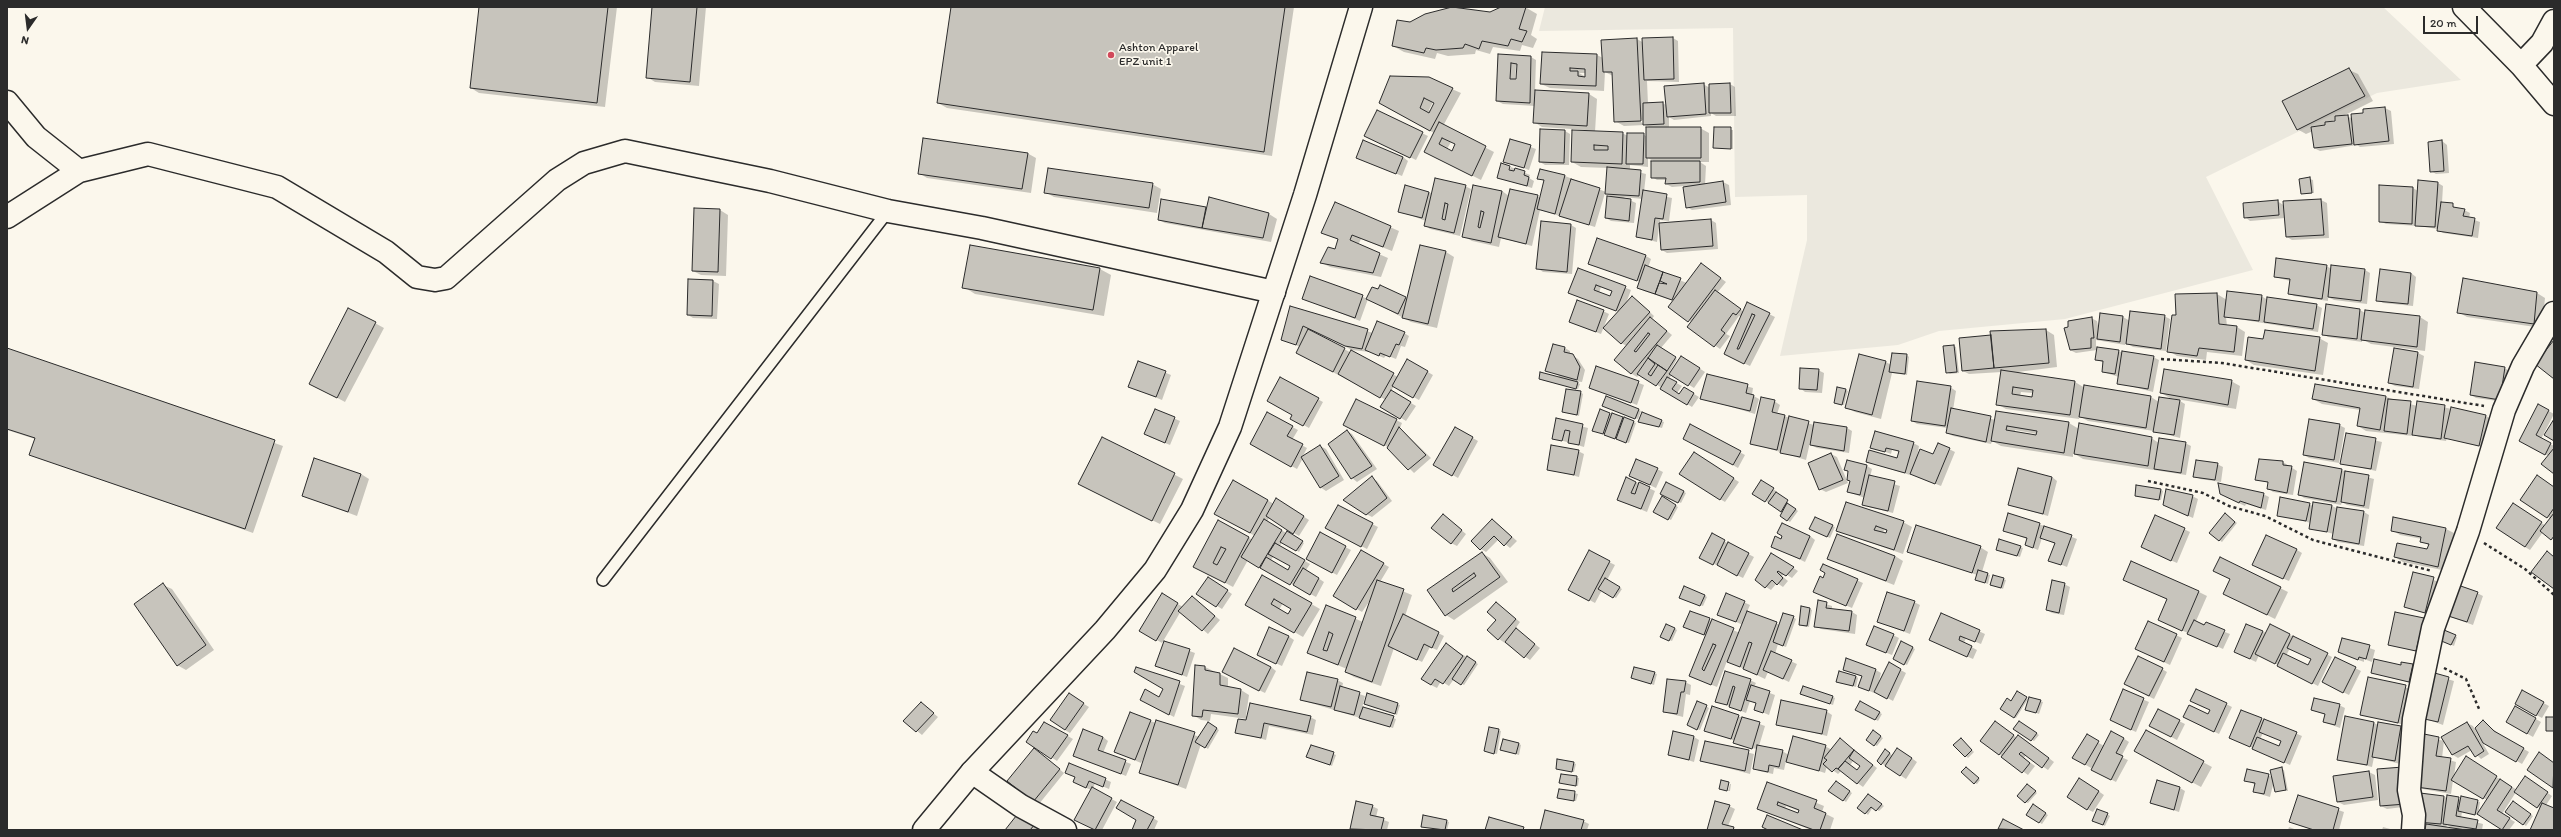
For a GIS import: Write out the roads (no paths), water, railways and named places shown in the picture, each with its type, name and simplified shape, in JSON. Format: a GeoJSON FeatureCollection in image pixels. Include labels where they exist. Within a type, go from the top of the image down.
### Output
{"type":"FeatureCollection","features":[{"type":"Feature","properties":{"kind":"street"},"geometry":{"type":"LineString","coordinates":[[924,830],[972,772],[1100,636],[1155,570],[1192,510],[1230,427],[1274,292],[1361,7]]}},
{"type":"Feature","properties":{"kind":"street"},"geometry":{"type":"LineString","coordinates":[[2464,7],[2521,65],[2554,104]]}},
{"type":"Feature","properties":{"kind":"street"},"geometry":{"type":"LineString","coordinates":[[2521,65],[2542,43],[2554,21]]}},
{"type":"Feature","properties":{"kind":"street"},"geometry":{"type":"LineString","coordinates":[[7,102],[36,137],[79,171]]}},
{"type":"Feature","properties":{"kind":"street"},"geometry":{"type":"LineString","coordinates":[[7,216],[79,171],[148,154],[277,187],[386,252],[417,277],[435,280],[446,278],[557,180],[584,163],[625,152],[770,181],[888,212],[982,228],[1274,292]]}},
{"type":"Feature","properties":{"kind":"street"},"geometry":{"type":"LineString","coordinates":[[2413,830],[2414,815],[2409,790],[2414,719],[2433,628],[2468,531],[2504,410],[2523,366],[2554,313]]}},
{"type":"Feature","properties":{"kind":"street"},"geometry":{"type":"LineString","coordinates":[[972,772],[1021,806],[1065,830]]}},
{"type":"Feature","properties":{"kind":"lane"},"geometry":{"type":"LineString","coordinates":[[603,580],[888,212]]}},
{"type":"Feature","properties":{"kind":"place","name":"Ashton Apparel EPZ unit 1"},"geometry":{"type":"Point","coordinates":[1111,55]}}]}
